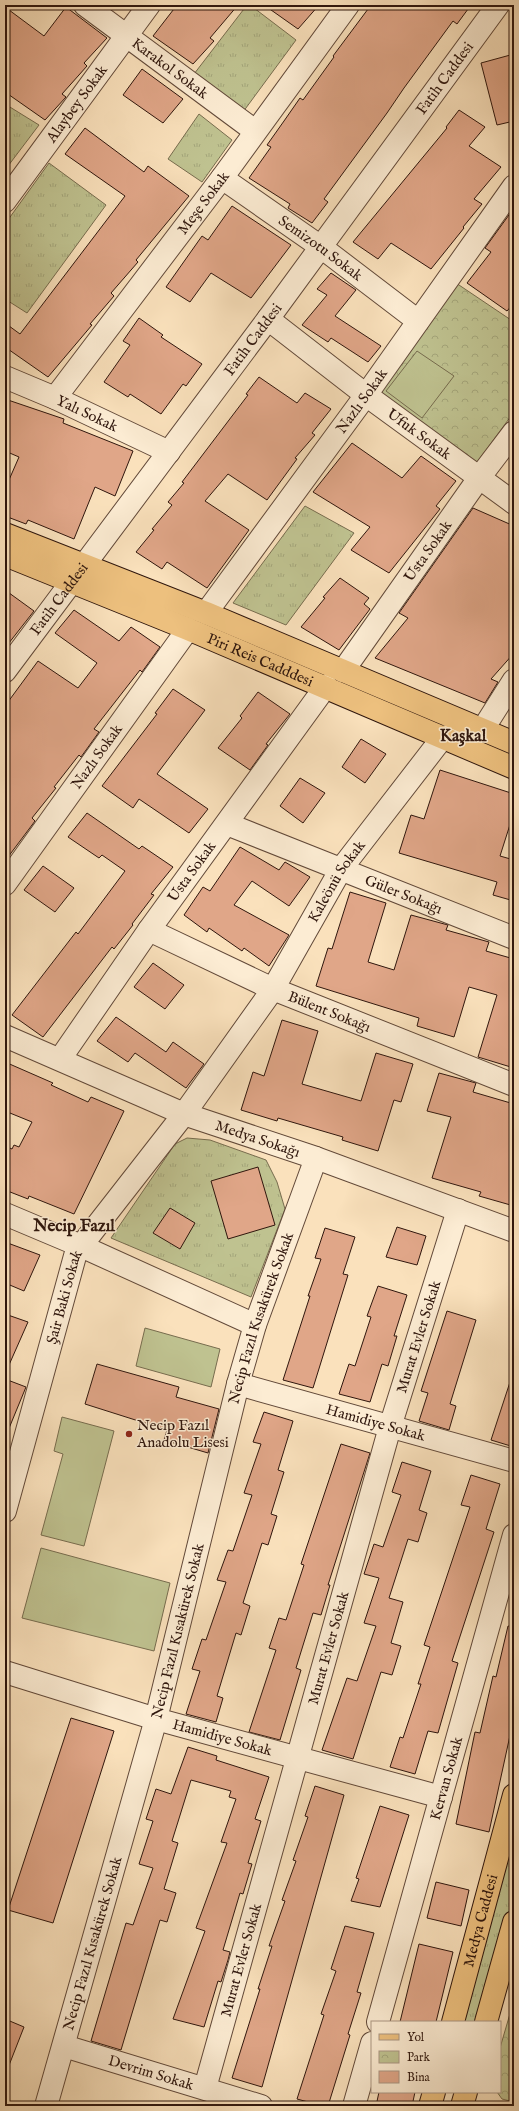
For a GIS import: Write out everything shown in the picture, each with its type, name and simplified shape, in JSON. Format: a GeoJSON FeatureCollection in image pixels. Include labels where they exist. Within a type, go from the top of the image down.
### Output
{"type":"FeatureCollection","features":[{"type":"Feature","properties":{"kind":"main road","name":"Piri Reis Cadddesi"},"geometry":{"type":"LineString","coordinates":[[5,534],[86,564],[206,613],[514,743]]}},
{"type":"Feature","properties":{"kind":"main road","name":"Piri Reis Cadddesi"},"geometry":{"type":"LineString","coordinates":[[5,555],[72,581],[326,686],[514,768]]}},
{"type":"Feature","properties":{"kind":"main road","name":"Medya Caddesi"},"geometry":{"type":"LineString","coordinates":[[453,2021],[514,1795]]}},
{"type":"Feature","properties":{"kind":"main road"},"geometry":{"type":"LineString","coordinates":[[486,2021],[514,1922]]}},
{"type":"Feature","properties":{"kind":"main road"},"geometry":{"type":"LineString","coordinates":[[430,2106],[434,2093]]}},
{"type":"Feature","properties":{"kind":"main road"},"geometry":{"type":"LineString","coordinates":[[462,2106],[466,2093]]}},
{"type":"Feature","properties":{"kind":"street","name":"Karakol Sokak"},"geometry":{"type":"LineString","coordinates":[[85,5],[255,131]]}},
{"type":"Feature","properties":{"kind":"street","name":"Alaybey Sokak"},"geometry":{"type":"LineString","coordinates":[[5,202],[149,5]]}},
{"type":"Feature","properties":{"kind":"street","name":"Meşe Sokak"},"geometry":{"type":"LineString","coordinates":[[55,398],[222,178],[348,5]]}},
{"type":"Feature","properties":{"kind":"street","name":"Fatih Caddesi"},"geometry":{"type":"LineString","coordinates":[[5,671],[268,319],[498,5]]}},
{"type":"Feature","properties":{"kind":"street","name":"Semizotu Sokak"},"geometry":{"type":"LineString","coordinates":[[222,178],[321,247],[418,321]]}},
{"type":"Feature","properties":{"kind":"street","name":"Nazlı Sokak"},"geometry":{"type":"LineString","coordinates":[[206,613],[366,395],[514,186]]}},
{"type":"Feature","properties":{"kind":"street","name":"Ufuk Sokak"},"geometry":{"type":"LineString","coordinates":[[268,319],[366,395],[514,503]]}},
{"type":"Feature","properties":{"kind":"street","name":"Yalı Sokak"},"geometry":{"type":"LineString","coordinates":[[5,377],[55,398],[169,452]]}},
{"type":"Feature","properties":{"kind":"street","name":"Usta Sokak"},"geometry":{"type":"LineString","coordinates":[[343,671],[479,478],[514,432]]}},
{"type":"Feature","properties":{"kind":"street","name":"Nazlı Sokak"},"geometry":{"type":"LineString","coordinates":[[5,884],[188,629]]}},
{"type":"Feature","properties":{"kind":"street"},"geometry":{"type":"LineString","coordinates":[[443,737],[483,729],[514,680]]}},
{"type":"Feature","properties":{"kind":"street","name":"Usta Sokak"},"geometry":{"type":"LineString","coordinates":[[60,1059],[149,930],[326,686]]}},
{"type":"Feature","properties":{"kind":"street","name":"Kaleönü Sokak"},"geometry":{"type":"LineString","coordinates":[[184,1114],[274,989],[341,869],[443,737]]}},
{"type":"Feature","properties":{"kind":"street","name":"Güler Sokağı"},"geometry":{"type":"LineString","coordinates":[[227,824],[514,938]]}},
{"type":"Feature","properties":{"kind":"street","name":"Bülent Sokağı"},"geometry":{"type":"LineString","coordinates":[[149,930],[274,989],[514,1085]]}},
{"type":"Feature","properties":{"kind":"street","name":"Medya Sokağı"},"geometry":{"type":"LineString","coordinates":[[5,1036],[184,1114],[316,1158],[514,1231]]}},
{"type":"Feature","properties":{"kind":"street","name":"Şair Baki Sokak"},"geometry":{"type":"LineString","coordinates":[[5,1511],[75,1256],[81,1246],[184,1114]]}},
{"type":"Feature","properties":{"kind":"street","name":"Necip Fazıl Kısakürek Sokak"},"geometry":{"type":"LineString","coordinates":[[46,2106],[156,1719],[238,1384],[255,1325],[316,1158]]}},
{"type":"Feature","properties":{"kind":"street","name":"Murat Evler Sokak"},"geometry":{"type":"LineString","coordinates":[[205,2088],[390,1427],[458,1210]]}},
{"type":"Feature","properties":{"kind":"street"},"geometry":{"type":"LineString","coordinates":[[5,1214],[81,1246],[255,1325]]}},
{"type":"Feature","properties":{"kind":"street","name":"Hamidiye Sokak"},"geometry":{"type":"LineString","coordinates":[[238,1384],[514,1461]]}},
{"type":"Feature","properties":{"kind":"street","name":"Kervan Sokak"},"geometry":{"type":"LineString","coordinates":[[378,2021],[514,1535]]}},
{"type":"Feature","properties":{"kind":"street","name":"Hamidiye Sokak"},"geometry":{"type":"LineString","coordinates":[[5,1672],[156,1719],[441,1797]]}},
{"type":"Feature","properties":{"kind":"street","name":"Devrim Sokak"},"geometry":{"type":"LineString","coordinates":[[64,2046],[261,2106]]}},
{"type":"Feature","properties":{"kind":"street"},"geometry":{"type":"LineString","coordinates":[[354,2106],[371,2046]]}},
{"type":"Feature","properties":{"kind":"green space"},"geometry":{"type":"Polygon","coordinates":[[[247,5],[250,5],[296,40],[243,112],[194,74],[247,5]]]}},
{"type":"Feature","properties":{"kind":"green space"},"geometry":{"type":"Polygon","coordinates":[[[5,104],[39,125],[5,170],[5,104]]]}},
{"type":"Feature","properties":{"kind":"green space"},"geometry":{"type":"Polygon","coordinates":[[[199,114],[232,140],[202,182],[168,159],[199,114]]]}},
{"type":"Feature","properties":{"kind":"green space"},"geometry":{"type":"Polygon","coordinates":[[[49,163],[106,205],[27,313],[5,299],[5,224],[49,163]]]}},
{"type":"Feature","properties":{"kind":"green space"},"geometry":{"type":"Polygon","coordinates":[[[456,283],[514,322],[514,412],[475,465],[373,394],[456,283]]]}},
{"type":"Feature","properties":{"kind":"green space"},"geometry":{"type":"Polygon","coordinates":[[[417,351],[454,376],[422,418],[386,391],[417,351]]]}},
{"type":"Feature","properties":{"kind":"green space"},"geometry":{"type":"Polygon","coordinates":[[[305,506],[354,533],[286,625],[233,603],[305,506]]]}},
{"type":"Feature","properties":{"kind":"green space"},"geometry":{"type":"Polygon","coordinates":[[[187,1138],[210,1140],[266,1160],[277,1182],[285,1209],[251,1297],[111,1238],[175,1144],[187,1138]]]}},
{"type":"Feature","properties":{"kind":"green space"},"geometry":{"type":"Polygon","coordinates":[[[145,1328],[220,1349],[211,1387],[136,1366],[145,1328]]]}},
{"type":"Feature","properties":{"kind":"green space"},"geometry":{"type":"Polygon","coordinates":[[[62,1417],[114,1431],[84,1546],[41,1535],[63,1454],[54,1451],[62,1417]]]}},
{"type":"Feature","properties":{"kind":"green space"},"geometry":{"type":"Polygon","coordinates":[[[41,1548],[170,1583],[154,1651],[22,1618],[41,1548]]]}},
{"type":"Feature","properties":{"kind":"green space"},"geometry":{"type":"Polygon","coordinates":[[[514,1825],[514,1895],[478,2021],[460,2021],[514,1825]]]}},
{"type":"Feature","properties":{"kind":"green space"},"geometry":{"type":"Polygon","coordinates":[[[514,2000],[514,2102],[502,2099],[498,2093],[501,2093],[501,2045],[514,2000]]]}},
{"type":"Feature","properties":{"kind":"building"},"geometry":{"type":"Polygon","coordinates":[[[177,5],[238,5],[210,38],[214,41],[193,64],[153,36],[177,5]]]}},
{"type":"Feature","properties":{"kind":"building"},"geometry":{"type":"Polygon","coordinates":[[[264,5],[319,5],[298,29],[264,5]]]}},
{"type":"Feature","properties":{"kind":"building"},"geometry":{"type":"Polygon","coordinates":[[[371,5],[471,5],[457,24],[453,21],[404,88],[324,199],[328,202],[312,223],[288,208],[290,204],[249,178],[271,147],[267,145],[300,98],[303,100],[334,57],[333,56],[371,5]]]}},
{"type":"Feature","properties":{"kind":"building"},"geometry":{"type":"Polygon","coordinates":[[[5,7],[44,36],[66,7],[107,38],[84,63],[87,66],[62,94],[66,97],[45,120],[5,92],[5,7]]]}},
{"type":"Feature","properties":{"kind":"building"},"geometry":{"type":"Polygon","coordinates":[[[514,54],[514,121],[497,125],[481,63],[514,54]]]}},
{"type":"Feature","properties":{"kind":"building"},"geometry":{"type":"Polygon","coordinates":[[[142,69],[183,99],[163,123],[123,95],[142,69]]]}},
{"type":"Feature","properties":{"kind":"building"},"geometry":{"type":"Polygon","coordinates":[[[459,110],[485,127],[469,146],[501,167],[474,199],[482,204],[431,269],[391,243],[378,259],[353,242],[447,128],[446,127],[459,110]]]}},
{"type":"Feature","properties":{"kind":"building"},"geometry":{"type":"Polygon","coordinates":[[[85,128],[144,172],[148,166],[189,196],[136,260],[138,262],[111,293],[114,296],[90,324],[92,325],[48,377],[5,347],[5,323],[20,334],[125,196],[65,154],[85,128]]]}},
{"type":"Feature","properties":{"kind":"building"},"geometry":{"type":"Polygon","coordinates":[[[232,206],[291,245],[251,298],[211,273],[190,302],[166,287],[202,236],[208,240],[232,206]]]}},
{"type":"Feature","properties":{"kind":"building"},"geometry":{"type":"Polygon","coordinates":[[[514,208],[514,303],[507,311],[467,283],[491,252],[485,248],[514,208]]]}},
{"type":"Feature","properties":{"kind":"building"},"geometry":{"type":"Polygon","coordinates":[[[331,273],[356,290],[335,316],[381,346],[368,362],[331,338],[328,342],[302,325],[327,295],[317,289],[331,273]]]}},
{"type":"Feature","properties":{"kind":"building"},"geometry":{"type":"Polygon","coordinates":[[[139,318],[163,335],[161,337],[202,364],[186,386],[183,384],[161,414],[130,394],[128,397],[104,382],[130,345],[123,341],[139,318]]]}},
{"type":"Feature","properties":{"kind":"building"},"geometry":{"type":"Polygon","coordinates":[[[259,377],[297,403],[305,393],[331,409],[312,433],[315,435],[295,458],[297,459],[267,500],[228,474],[205,501],[249,530],[207,588],[167,562],[162,569],[136,552],[154,530],[152,529],[172,505],[168,502],[184,483],[182,482],[248,395],[246,394],[259,377]]]}},
{"type":"Feature","properties":{"kind":"building"},"geometry":{"type":"Polygon","coordinates":[[[5,399],[64,419],[63,423],[133,451],[115,496],[95,487],[74,539],[28,520],[26,524],[5,516],[5,489],[19,457],[5,451],[5,399]]]}},
{"type":"Feature","properties":{"kind":"building"},"geometry":{"type":"Polygon","coordinates":[[[352,443],[402,478],[421,456],[456,481],[436,506],[440,509],[389,573],[351,550],[370,527],[313,492],[352,443]]]}},
{"type":"Feature","properties":{"kind":"building"},"geometry":{"type":"Polygon","coordinates":[[[473,508],[514,526],[514,653],[491,679],[498,682],[485,703],[375,658],[408,618],[399,613],[473,508]]]}},
{"type":"Feature","properties":{"kind":"building"},"geometry":{"type":"Polygon","coordinates":[[[340,578],[369,598],[364,604],[370,609],[339,650],[301,627],[325,598],[323,597],[340,578]]]}},
{"type":"Feature","properties":{"kind":"building"},"geometry":{"type":"Polygon","coordinates":[[[5,590],[34,611],[5,648],[5,590]]]}},
{"type":"Feature","properties":{"kind":"building"},"geometry":{"type":"Polygon","coordinates":[[[74,610],[119,641],[131,627],[160,647],[142,672],[140,670],[94,729],[99,732],[81,757],[79,755],[54,787],[56,788],[32,818],[35,821],[5,861],[5,706],[38,661],[78,688],[97,663],[55,633],[74,610]]]}},
{"type":"Feature","properties":{"kind":"building"},"geometry":{"type":"Polygon","coordinates":[[[173,689],[205,710],[157,774],[208,809],[189,833],[139,799],[133,808],[102,786],[157,714],[155,713],[173,689]]]}},
{"type":"Feature","properties":{"kind":"building"},"geometry":{"type":"Polygon","coordinates":[[[258,692],[290,714],[266,744],[268,745],[250,770],[218,748],[242,718],[240,716],[258,692]]]}},
{"type":"Feature","properties":{"kind":"building"},"geometry":{"type":"Polygon","coordinates":[[[361,739],[386,754],[365,783],[342,767],[361,739]]]}},
{"type":"Feature","properties":{"kind":"building"},"geometry":{"type":"Polygon","coordinates":[[[440,770],[514,794],[514,812],[500,856],[514,860],[514,901],[493,895],[497,882],[399,853],[411,815],[424,819],[440,770]]]}},
{"type":"Feature","properties":{"kind":"building"},"geometry":{"type":"Polygon","coordinates":[[[300,778],[325,793],[303,823],[280,806],[300,778]]]}},
{"type":"Feature","properties":{"kind":"building"},"geometry":{"type":"Polygon","coordinates":[[[87,813],[139,849],[142,846],[173,867],[151,894],[154,895],[132,924],[133,925],[114,949],[112,947],[43,1037],[12,1015],[76,932],[78,934],[125,871],[102,855],[99,858],[68,837],[87,813]]]}},
{"type":"Feature","properties":{"kind":"building"},"geometry":{"type":"Polygon","coordinates":[[[240,847],[279,870],[285,862],[310,877],[289,906],[252,881],[234,905],[289,935],[269,966],[244,948],[242,951],[209,928],[207,932],[184,915],[203,887],[210,891],[240,847]]]}},
{"type":"Feature","properties":{"kind":"building"},"geometry":{"type":"Polygon","coordinates":[[[43,866],[74,888],[55,912],[24,890],[43,866]]]}},
{"type":"Feature","properties":{"kind":"building"},"geometry":{"type":"Polygon","coordinates":[[[350,892],[386,903],[368,962],[394,970],[411,915],[448,925],[446,930],[489,942],[486,951],[514,959],[514,1068],[478,1057],[497,995],[469,987],[454,1037],[417,1026],[419,1018],[316,986],[328,948],[332,949],[350,892]]]}},
{"type":"Feature","properties":{"kind":"building"},"geometry":{"type":"Polygon","coordinates":[[[153,963],[184,985],[165,1009],[134,987],[153,963]]]}},
{"type":"Feature","properties":{"kind":"building"},"geometry":{"type":"Polygon","coordinates":[[[116,1017],[166,1052],[173,1042],[204,1064],[186,1088],[135,1053],[128,1062],[97,1041],[116,1017]]]}},
{"type":"Feature","properties":{"kind":"building"},"geometry":{"type":"Polygon","coordinates":[[[282,1020],[318,1031],[302,1084],[361,1101],[376,1053],[413,1064],[401,1102],[394,1100],[378,1151],[342,1140],[343,1137],[278,1118],[277,1121],[241,1110],[253,1072],[264,1076],[282,1020]]]}},
{"type":"Feature","properties":{"kind":"building"},"geometry":{"type":"Polygon","coordinates":[[[5,1062],[53,1083],[51,1085],[88,1102],[91,1097],[124,1111],[74,1214],[29,1196],[28,1199],[5,1190],[5,1146],[12,1149],[14,1145],[19,1147],[32,1122],[5,1111],[5,1062]]]}},
{"type":"Feature","properties":{"kind":"building"},"geometry":{"type":"Polygon","coordinates":[[[439,1073],[476,1083],[473,1092],[514,1104],[514,1206],[479,1196],[481,1192],[432,1178],[451,1117],[427,1111],[439,1073]]]}},
{"type":"Feature","properties":{"kind":"building"},"geometry":{"type":"Polygon","coordinates":[[[258,1167],[275,1225],[228,1239],[211,1181],[258,1167]]]}},
{"type":"Feature","properties":{"kind":"building"},"geometry":{"type":"Polygon","coordinates":[[[170,1208],[195,1223],[180,1249],[153,1233],[170,1208]]]}},
{"type":"Feature","properties":{"kind":"building"},"geometry":{"type":"Polygon","coordinates":[[[397,1227],[426,1236],[417,1265],[386,1257],[397,1227]]]}},
{"type":"Feature","properties":{"kind":"building"},"geometry":{"type":"Polygon","coordinates":[[[325,1228],[355,1237],[343,1274],[348,1275],[313,1388],[283,1380],[310,1296],[308,1296],[321,1259],[315,1258],[325,1228]]]}},
{"type":"Feature","properties":{"kind":"building"},"geometry":{"type":"Polygon","coordinates":[[[5,1242],[40,1255],[24,1291],[5,1283],[5,1242]]]}},
{"type":"Feature","properties":{"kind":"building"},"geometry":{"type":"Polygon","coordinates":[[[378,1286],[407,1295],[394,1336],[397,1336],[388,1366],[382,1364],[370,1402],[339,1394],[349,1364],[355,1366],[371,1317],[367,1316],[378,1286]]]}},
{"type":"Feature","properties":{"kind":"building"},"geometry":{"type":"Polygon","coordinates":[[[447,1311],[476,1320],[450,1404],[456,1406],[449,1430],[419,1421],[428,1393],[421,1391],[447,1311]]]}},
{"type":"Feature","properties":{"kind":"building"},"geometry":{"type":"Polygon","coordinates":[[[5,1314],[28,1322],[5,1374],[5,1314]]]}},
{"type":"Feature","properties":{"kind":"building"},"geometry":{"type":"Polygon","coordinates":[[[97,1364],[179,1387],[176,1397],[219,1409],[208,1453],[164,1440],[167,1430],[85,1404],[97,1364]]]}},
{"type":"Feature","properties":{"kind":"building"},"geometry":{"type":"Polygon","coordinates":[[[5,1379],[26,1387],[5,1438],[5,1379]]]}},
{"type":"Feature","properties":{"kind":"building"},"geometry":{"type":"Polygon","coordinates":[[[511,1379],[514,1379],[514,1447],[491,1440],[511,1379]]]}},
{"type":"Feature","properties":{"kind":"building"},"geometry":{"type":"Polygon","coordinates":[[[264,1412],[293,1421],[278,1470],[284,1472],[271,1514],[277,1516],[268,1545],[262,1543],[243,1603],[250,1606],[241,1635],[236,1633],[217,1696],[223,1698],[216,1722],[186,1714],[200,1671],[192,1669],[202,1639],[206,1640],[226,1582],[217,1580],[228,1550],[233,1551],[252,1495],[244,1493],[261,1444],[253,1442],[264,1412]]]}},
{"type":"Feature","properties":{"kind":"building"},"geometry":{"type":"Polygon","coordinates":[[[341,1444],[370,1453],[328,1585],[330,1585],[321,1615],[313,1613],[296,1668],[301,1670],[280,1740],[249,1732],[276,1650],[269,1648],[279,1618],[286,1620],[304,1565],[301,1564],[341,1444]]]}},
{"type":"Feature","properties":{"kind":"building"},"geometry":{"type":"Polygon","coordinates":[[[402,1462],[431,1471],[419,1510],[427,1513],[418,1542],[408,1539],[389,1598],[403,1602],[391,1643],[401,1646],[392,1675],[381,1672],[353,1759],[322,1750],[347,1678],[357,1681],[376,1626],[364,1623],[379,1578],[364,1574],[374,1544],[383,1547],[401,1495],[392,1492],[402,1462]]]}},
{"type":"Feature","properties":{"kind":"building"},"geometry":{"type":"Polygon","coordinates":[[[471,1475],[500,1484],[486,1529],[494,1532],[452,1661],[458,1663],[438,1733],[428,1731],[415,1774],[390,1767],[400,1737],[403,1738],[421,1684],[418,1684],[430,1647],[424,1645],[470,1507],[461,1505],[471,1475]]]}},
{"type":"Feature","properties":{"kind":"building"},"geometry":{"type":"Polygon","coordinates":[[[508,1626],[514,1627],[514,1717],[489,1832],[456,1824],[475,1732],[480,1733],[493,1676],[496,1677],[508,1626]]]}},
{"type":"Feature","properties":{"kind":"building"},"geometry":{"type":"Polygon","coordinates":[[[71,1718],[114,1731],[53,1923],[8,1910],[71,1718]]]}},
{"type":"Feature","properties":{"kind":"building"},"geometry":{"type":"Polygon","coordinates":[[[188,1747],[217,1756],[216,1760],[269,1777],[255,1819],[261,1821],[248,1863],[252,1864],[243,1894],[240,1893],[223,1950],[230,1952],[228,1960],[221,1982],[218,1981],[204,2027],[173,2019],[205,1931],[196,1928],[227,1843],[221,1842],[236,1799],[229,1797],[231,1791],[191,1780],[172,1841],[178,1843],[164,1889],[176,1893],[167,1922],[160,1920],[121,2050],[91,2041],[126,1923],[133,1925],[153,1868],[139,1864],[153,1821],[146,1819],[156,1789],[171,1794],[188,1747]]]}},
{"type":"Feature","properties":{"kind":"building"},"geometry":{"type":"Polygon","coordinates":[[[315,1786],[344,1795],[262,2087],[232,2078],[260,1989],[258,1989],[272,1946],[269,1946],[285,1901],[282,1900],[296,1861],[293,1860],[308,1817],[305,1816],[315,1786]]]}},
{"type":"Feature","properties":{"kind":"building"},"geometry":{"type":"Polygon","coordinates":[[[380,1806],[409,1815],[380,1907],[351,1901],[359,1879],[356,1878],[380,1806]]]}},
{"type":"Feature","properties":{"kind":"building"},"geometry":{"type":"Polygon","coordinates":[[[436,1882],[469,1890],[461,1926],[427,1918],[436,1882]]]}},
{"type":"Feature","properties":{"kind":"building"},"geometry":{"type":"Polygon","coordinates":[[[345,1926],[374,1933],[357,1992],[361,1993],[348,2034],[350,2035],[328,2106],[323,2106],[297,2099],[324,2015],[321,2014],[336,1971],[331,1969],[345,1926]]]}},
{"type":"Feature","properties":{"kind":"building"},"geometry":{"type":"Polygon","coordinates":[[[419,1944],[453,1952],[436,2021],[400,2021],[419,1944]]]}},
{"type":"Feature","properties":{"kind":"building"},"geometry":{"type":"Polygon","coordinates":[[[5,2019],[24,2027],[6,2073],[5,2073],[5,2019]]]}},
{"type":"Feature","properties":{"kind":"building"},"geometry":{"type":"Polygon","coordinates":[[[379,2093],[415,2093],[412,2106],[376,2106],[379,2093]]]}},
{"type":"Feature","properties":{"kind":"place","name":"Necip Fazıl Anadolu Lisesi"},"geometry":{"type":"Point","coordinates":[129,1434]}},
{"type":"Feature","properties":{"kind":"district","name":"Kaşkal"},"geometry":{"type":"Point","coordinates":[463,736]}},
{"type":"Feature","properties":{"kind":"district","name":"Necip Fazıl"},"geometry":{"type":"Point","coordinates":[74,1226]}}]}
